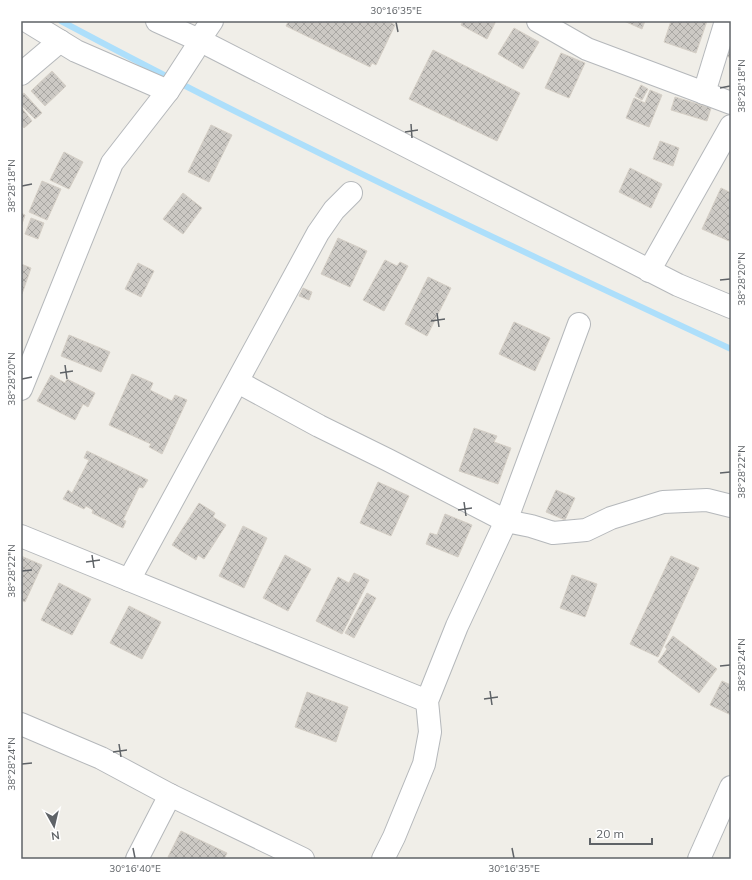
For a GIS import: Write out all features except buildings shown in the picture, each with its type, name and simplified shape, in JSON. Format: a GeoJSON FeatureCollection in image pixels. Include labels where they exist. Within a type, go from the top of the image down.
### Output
{"type":"FeatureCollection","features":[{"type":"Feature","properties":{"kind":"street"},"geometry":{"type":"LineString","coordinates":[[27,21],[76,51],[168,91]]}},
{"type":"Feature","properties":{"kind":"street"},"geometry":{"type":"LineString","coordinates":[[157,21],[196,46],[649,271],[731,307]]}},
{"type":"Feature","properties":{"kind":"street"},"geometry":{"type":"LineString","coordinates":[[21,389],[112,163],[168,91],[212,21]]}},
{"type":"Feature","properties":{"kind":"street"},"geometry":{"type":"LineString","coordinates":[[538,21],[587,49],[731,103]]}},
{"type":"Feature","properties":{"kind":"street"},"geometry":{"type":"LineString","coordinates":[[704,93],[726,21]]}},
{"type":"Feature","properties":{"kind":"street"},"geometry":{"type":"LineString","coordinates":[[21,74],[60,41]]}},
{"type":"Feature","properties":{"kind":"street"},"geometry":{"type":"LineString","coordinates":[[649,271],[731,126]]}},
{"type":"Feature","properties":{"kind":"street"},"geometry":{"type":"LineString","coordinates":[[129,580],[322,227],[334,210],[351,193]]}},
{"type":"Feature","properties":{"kind":"street"},"geometry":{"type":"LineString","coordinates":[[383,859],[394,837],[424,764],[430,732],[427,701],[457,626],[506,521],[579,324]]}},
{"type":"Feature","properties":{"kind":"street"},"geometry":{"type":"LineString","coordinates":[[238,382],[319,426],[506,521],[531,526],[553,533],[586,530],[611,518],[663,502],[707,500],[731,506]]}},
{"type":"Feature","properties":{"kind":"street"},"geometry":{"type":"LineString","coordinates":[[21,536],[427,701]]}},
{"type":"Feature","properties":{"kind":"street"},"geometry":{"type":"LineString","coordinates":[[21,724],[101,758],[170,795],[303,859]]}},
{"type":"Feature","properties":{"kind":"street"},"geometry":{"type":"LineString","coordinates":[[699,859],[731,787]]}},
{"type":"Feature","properties":{"kind":"street"},"geometry":{"type":"LineString","coordinates":[[137,859],[170,795]]}},
{"type":"Feature","properties":{"kind":"waterway"},"geometry":{"type":"LineString","coordinates":[[61,21],[310,149],[731,349]]}}]}
